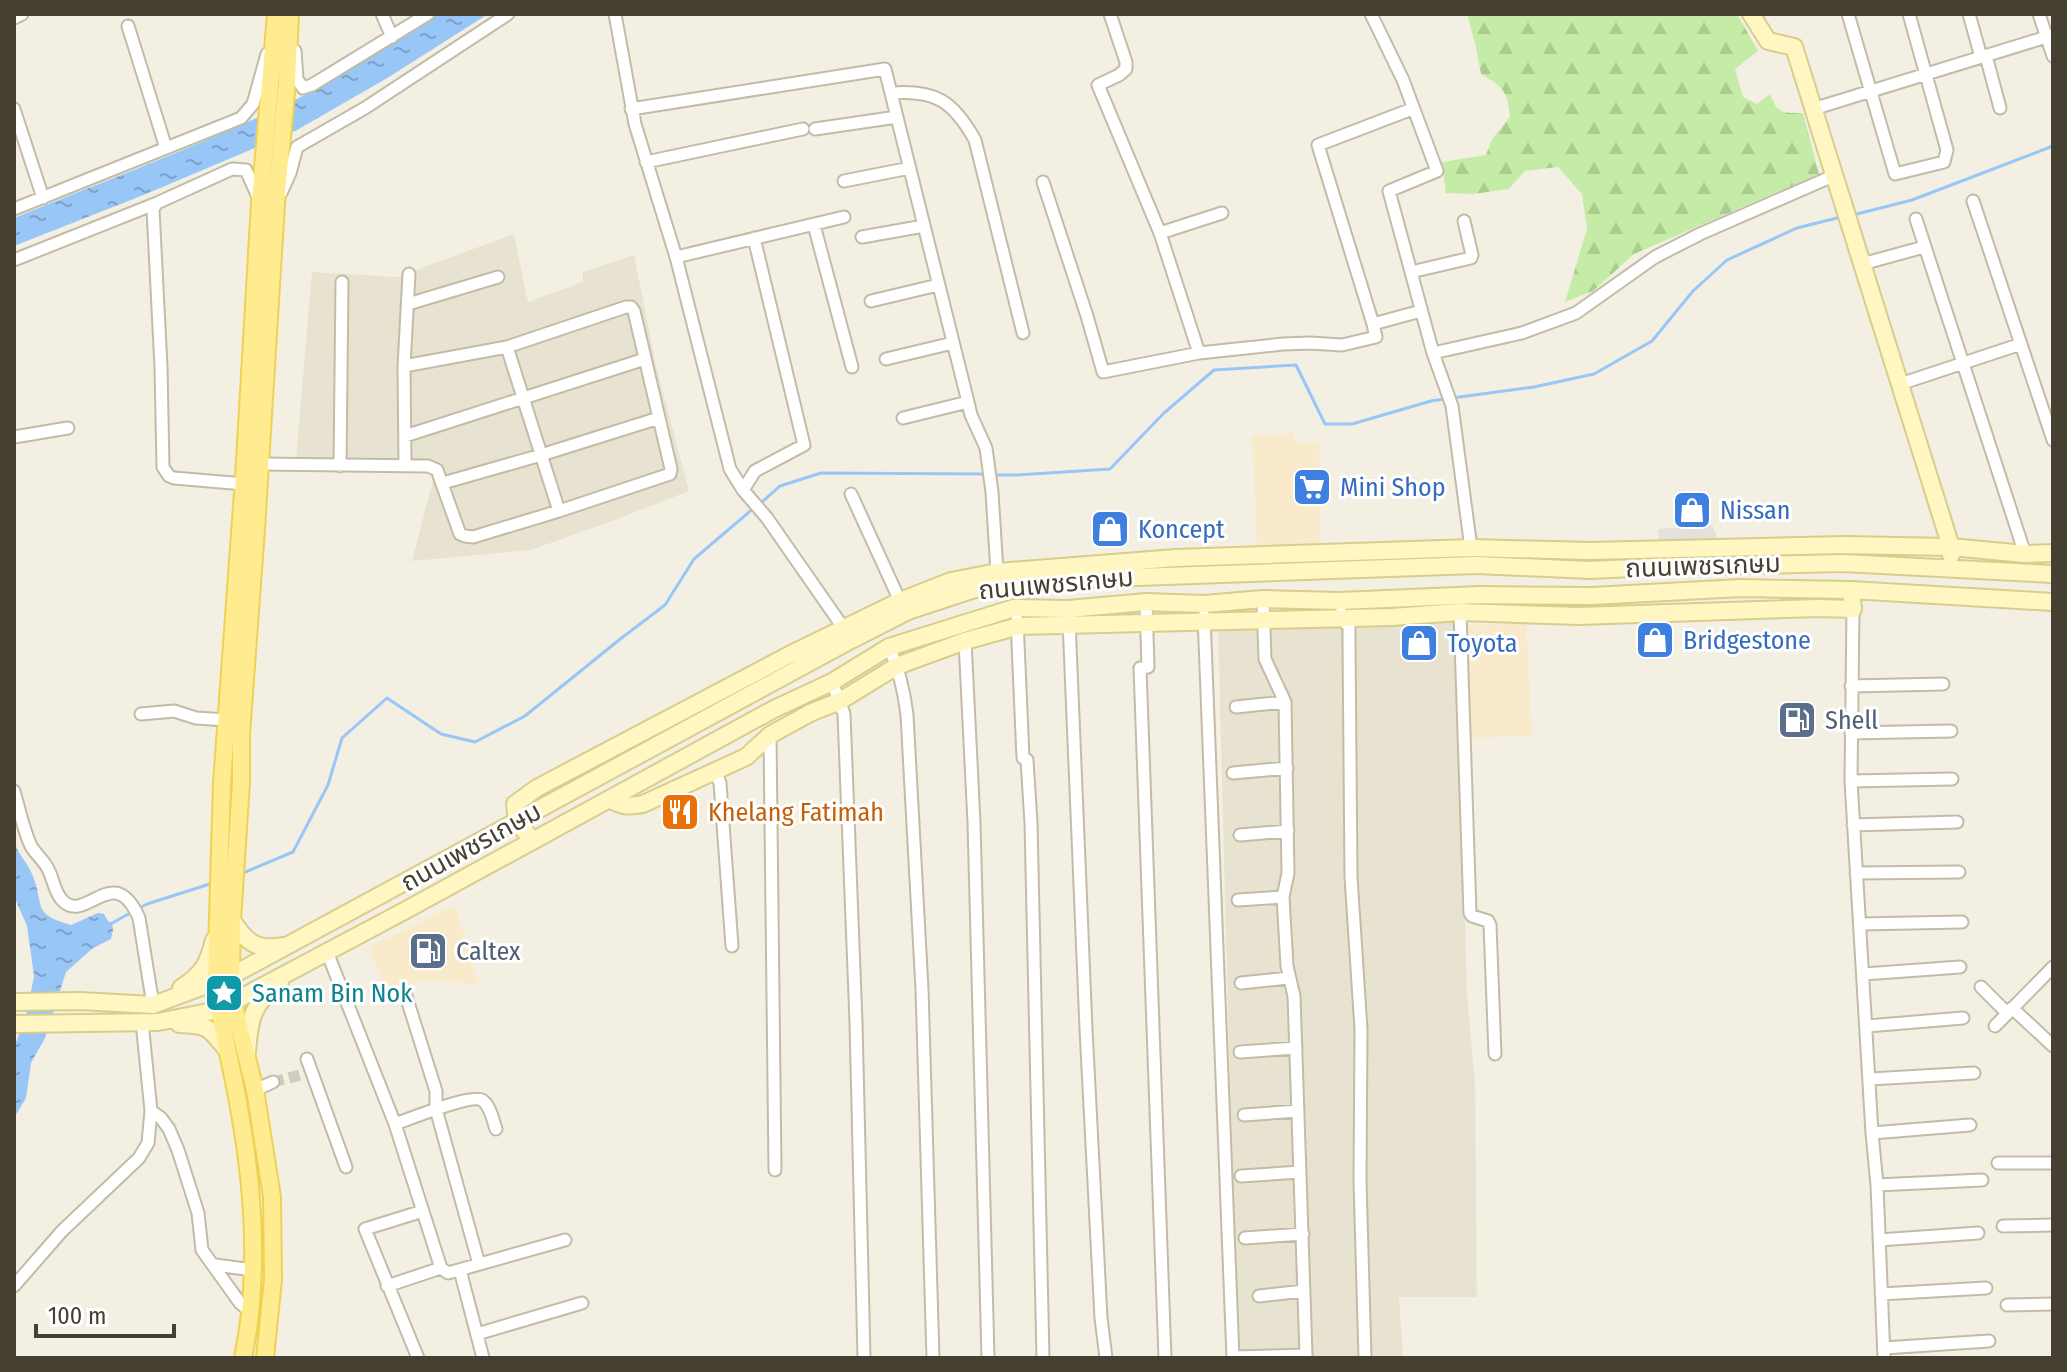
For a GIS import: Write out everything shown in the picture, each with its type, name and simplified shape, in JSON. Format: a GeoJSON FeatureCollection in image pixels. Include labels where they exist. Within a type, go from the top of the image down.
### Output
{"type":"FeatureCollection","features":[{"type":"Feature","properties":{"kind":"main road"},"geometry":{"type":"LineString","coordinates":[[243,1358],[251,1312],[253,1270],[250,1174],[227,1050],[223,979],[229,846],[227,720],[279,80],[292,14]]}},
{"type":"Feature","properties":{"kind":"main road"},"geometry":{"type":"LineString","coordinates":[[1751,14],[1768,41],[1794,47],[1951,547],[1951,569]]}},
{"type":"Feature","properties":{"kind":"main road"},"geometry":{"type":"LineString","coordinates":[[276,19],[279,80]]}},
{"type":"Feature","properties":{"kind":"main road"},"geometry":{"type":"LineString","coordinates":[[229,846],[241,783],[241,734],[260,464],[268,204]]}},
{"type":"Feature","properties":{"kind":"main road"},"geometry":{"type":"LineString","coordinates":[[848,635],[900,601],[951,581],[997,572],[1054,574],[1176,558],[1471,548],[1590,551],[1845,545],[2053,553]]}},
{"type":"Feature","properties":{"kind":"main road","name":"ถนนเพชรเกษม"},"geometry":{"type":"LineString","coordinates":[[14,1002],[80,1001],[153,1005],[223,979],[517,822],[848,635],[975,589],[1054,574],[1476,565],[1590,570],[1843,563],[2053,574]]}},
{"type":"Feature","properties":{"kind":"main road"},"geometry":{"type":"LineString","coordinates":[[1476,565],[1479,595]]}},
{"type":"Feature","properties":{"kind":"main road","name":"ถนนเพชรเกษม"},"geometry":{"type":"LineString","coordinates":[[14,1024],[150,1022],[225,1006],[774,709],[832,682],[889,647],[1014,608],[1069,617],[1146,602],[1204,604],[1263,599],[1340,601],[1479,595],[1592,596],[1741,588],[1851,590],[2053,602]]}},
{"type":"Feature","properties":{"kind":"main road"},"geometry":{"type":"LineString","coordinates":[[609,799],[630,807],[643,804],[746,757],[777,731],[840,701],[897,666],[965,641],[1019,626],[1069,617],[1147,623],[1392,617],[1460,612],[1579,616],[1853,609],[1851,590]]}},
{"type":"Feature","properties":{"kind":"main road"},"geometry":{"type":"LineString","coordinates":[[517,822],[533,841]]}},
{"type":"Feature","properties":{"kind":"main road"},"geometry":{"type":"LineString","coordinates":[[225,922],[261,948],[288,945]]}},
{"type":"Feature","properties":{"kind":"main road"},"geometry":{"type":"LineString","coordinates":[[153,1005],[197,978],[225,922]]}},
{"type":"Feature","properties":{"kind":"main road"},"geometry":{"type":"LineString","coordinates":[[247,1056],[250,1021],[256,1005],[303,965]]}},
{"type":"Feature","properties":{"kind":"main road"},"geometry":{"type":"LineString","coordinates":[[225,1006],[247,1056],[272,1197],[273,1279],[265,1358]]}},
{"type":"Feature","properties":{"kind":"main road"},"geometry":{"type":"LineString","coordinates":[[150,1022],[202,1025],[227,1050]]}},
{"type":"Feature","properties":{"kind":"street"},"geometry":{"type":"LineString","coordinates":[[14,18],[22,14]]}},
{"type":"Feature","properties":{"kind":"street"},"geometry":{"type":"LineString","coordinates":[[292,14],[297,79],[303,88],[428,14]]}},
{"type":"Feature","properties":{"kind":"street"},"geometry":{"type":"LineString","coordinates":[[382,14],[392,37]]}},
{"type":"Feature","properties":{"kind":"street"},"geometry":{"type":"LineString","coordinates":[[14,260],[157,203],[232,169],[246,170],[268,204],[290,173],[297,147],[365,108],[508,14]]}},
{"type":"Feature","properties":{"kind":"street"},"geometry":{"type":"LineString","coordinates":[[615,14],[631,109],[676,257],[730,469],[848,635]]}},
{"type":"Feature","properties":{"kind":"street"},"geometry":{"type":"LineString","coordinates":[[1110,14],[1126,69],[1098,85],[1160,233],[1199,353]]}},
{"type":"Feature","properties":{"kind":"street"},"geometry":{"type":"LineString","coordinates":[[1371,14],[1403,80],[1437,171],[1389,191],[1433,353],[1452,406],[1471,548]]}},
{"type":"Feature","properties":{"kind":"street"},"geometry":{"type":"LineString","coordinates":[[1848,14],[1895,174],[1944,162],[1947,150],[1909,14]]}},
{"type":"Feature","properties":{"kind":"street"},"geometry":{"type":"LineString","coordinates":[[1969,14],[2000,108]]}},
{"type":"Feature","properties":{"kind":"street"},"geometry":{"type":"LineString","coordinates":[[2039,14],[2050,36],[2053,56]]}},
{"type":"Feature","properties":{"kind":"street"},"geometry":{"type":"LineString","coordinates":[[14,209],[241,118],[253,104],[276,19]]}},
{"type":"Feature","properties":{"kind":"street"},"geometry":{"type":"LineString","coordinates":[[128,26],[166,148]]}},
{"type":"Feature","properties":{"kind":"street"},"geometry":{"type":"LineString","coordinates":[[1813,109],[2050,36]]}},
{"type":"Feature","properties":{"kind":"street"},"geometry":{"type":"LineString","coordinates":[[631,109],[885,69],[971,415],[986,448],[997,572]]}},
{"type":"Feature","properties":{"kind":"street"},"geometry":{"type":"LineString","coordinates":[[892,93],[923,93],[942,101],[964,121],[975,140],[1023,333]]}},
{"type":"Feature","properties":{"kind":"street"},"geometry":{"type":"LineString","coordinates":[[14,109],[43,198]]}},
{"type":"Feature","properties":{"kind":"street"},"geometry":{"type":"LineString","coordinates":[[1043,182],[1103,372],[1199,353],[1297,343],[1342,345],[1376,337],[1318,145],[1412,109]]}},
{"type":"Feature","properties":{"kind":"street"},"geometry":{"type":"LineString","coordinates":[[646,162],[809,129],[897,117]]}},
{"type":"Feature","properties":{"kind":"street"},"geometry":{"type":"LineString","coordinates":[[844,181],[910,168]]}},
{"type":"Feature","properties":{"kind":"street"},"geometry":{"type":"LineString","coordinates":[[1433,353],[1522,333],[1576,313],[1655,257],[1833,176]]}},
{"type":"Feature","properties":{"kind":"street"},"geometry":{"type":"LineString","coordinates":[[1973,201],[2053,440]]}},
{"type":"Feature","properties":{"kind":"street"},"geometry":{"type":"LineString","coordinates":[[157,203],[153,209],[163,467],[174,478],[244,484]]}},
{"type":"Feature","properties":{"kind":"street"},"geometry":{"type":"LineString","coordinates":[[1160,233],[1222,213]]}},
{"type":"Feature","properties":{"kind":"street"},"geometry":{"type":"LineString","coordinates":[[676,257],[844,217]]}},
{"type":"Feature","properties":{"kind":"street"},"geometry":{"type":"LineString","coordinates":[[1916,219],[2025,554]]}},
{"type":"Feature","properties":{"kind":"street"},"geometry":{"type":"LineString","coordinates":[[1411,272],[1471,258],[1464,221]]}},
{"type":"Feature","properties":{"kind":"street"},"geometry":{"type":"LineString","coordinates":[[814,225],[852,367]]}},
{"type":"Feature","properties":{"kind":"street"},"geometry":{"type":"LineString","coordinates":[[862,237],[924,226]]}},
{"type":"Feature","properties":{"kind":"street"},"geometry":{"type":"LineString","coordinates":[[743,490],[755,471],[804,445],[754,238]]}},
{"type":"Feature","properties":{"kind":"street"},"geometry":{"type":"LineString","coordinates":[[1862,264],[1924,247]]}},
{"type":"Feature","properties":{"kind":"street"},"geometry":{"type":"LineString","coordinates":[[405,466],[404,366],[409,274]]}},
{"type":"Feature","properties":{"kind":"street"},"geometry":{"type":"LineString","coordinates":[[408,304],[498,277]]}},
{"type":"Feature","properties":{"kind":"street"},"geometry":{"type":"LineString","coordinates":[[340,466],[342,282]]}},
{"type":"Feature","properties":{"kind":"street"},"geometry":{"type":"LineString","coordinates":[[871,301],[938,285]]}},
{"type":"Feature","properties":{"kind":"street"},"geometry":{"type":"LineString","coordinates":[[260,464],[428,466],[437,470],[460,534],[473,537],[670,474],[631,307],[507,347],[404,366]]}},
{"type":"Feature","properties":{"kind":"street"},"geometry":{"type":"LineString","coordinates":[[1373,324],[1421,311]]}},
{"type":"Feature","properties":{"kind":"street"},"geometry":{"type":"LineString","coordinates":[[886,359],[953,343]]}},
{"type":"Feature","properties":{"kind":"street"},"geometry":{"type":"LineString","coordinates":[[1900,384],[2021,344]]}},
{"type":"Feature","properties":{"kind":"street"},"geometry":{"type":"LineString","coordinates":[[507,347],[559,511]]}},
{"type":"Feature","properties":{"kind":"street"},"geometry":{"type":"LineString","coordinates":[[405,436],[645,359]]}},
{"type":"Feature","properties":{"kind":"street"},"geometry":{"type":"LineString","coordinates":[[903,418],[968,402]]}},
{"type":"Feature","properties":{"kind":"street"},"geometry":{"type":"LineString","coordinates":[[443,483],[659,418]]}},
{"type":"Feature","properties":{"kind":"street"},"geometry":{"type":"LineString","coordinates":[[14,437],[68,428]]}},
{"type":"Feature","properties":{"kind":"street"},"geometry":{"type":"LineString","coordinates":[[851,494],[900,601]]}},
{"type":"Feature","properties":{"kind":"street"},"geometry":{"type":"LineString","coordinates":[[1204,604],[1234,1358],[1306,1355],[1294,996],[1288,978],[1283,897],[1288,873],[1285,702],[1265,659],[1263,599]]}},
{"type":"Feature","properties":{"kind":"street"},"geometry":{"type":"LineString","coordinates":[[1340,601],[1341,618],[1349,627],[1351,877],[1361,1029],[1360,1181],[1365,1358]]}},
{"type":"Feature","properties":{"kind":"street"},"geometry":{"type":"LineString","coordinates":[[1146,602],[1148,667],[1140,668],[1165,1358]]}},
{"type":"Feature","properties":{"kind":"street"},"geometry":{"type":"LineString","coordinates":[[1014,608],[1019,626],[1023,758],[1027,760],[1031,823],[1043,1358]]}},
{"type":"Feature","properties":{"kind":"street"},"geometry":{"type":"LineString","coordinates":[[1853,609],[1851,781],[1877,1185],[1884,1353],[1989,1341]]}},
{"type":"Feature","properties":{"kind":"street"},"geometry":{"type":"LineString","coordinates":[[1460,612],[1470,913],[1488,921],[1490,925],[1495,1054]]}},
{"type":"Feature","properties":{"kind":"street"},"geometry":{"type":"LineString","coordinates":[[1069,617],[1086,1029],[1101,1318],[1106,1358]]}},
{"type":"Feature","properties":{"kind":"street"},"geometry":{"type":"LineString","coordinates":[[965,641],[974,822],[988,1358]]}},
{"type":"Feature","properties":{"kind":"street"},"geometry":{"type":"LineString","coordinates":[[889,647],[905,694],[907,715],[926,1081],[933,1358]]}},
{"type":"Feature","properties":{"kind":"street"},"geometry":{"type":"LineString","coordinates":[[832,682],[844,714],[856,1022],[864,1358]]}},
{"type":"Feature","properties":{"kind":"street"},"geometry":{"type":"LineString","coordinates":[[1851,686],[1943,684]]}},
{"type":"Feature","properties":{"kind":"street"},"geometry":{"type":"LineString","coordinates":[[1236,707],[1285,702]]}},
{"type":"Feature","properties":{"kind":"street"},"geometry":{"type":"LineString","coordinates":[[774,709],[777,731],[775,1170]]}},
{"type":"Feature","properties":{"kind":"street"},"geometry":{"type":"LineString","coordinates":[[141,714],[174,711],[196,718],[227,720]]}},
{"type":"Feature","properties":{"kind":"street"},"geometry":{"type":"LineString","coordinates":[[1851,733],[1951,731]]}},
{"type":"Feature","properties":{"kind":"street"},"geometry":{"type":"LineString","coordinates":[[1233,773],[1287,768]]}},
{"type":"Feature","properties":{"kind":"street"},"geometry":{"type":"LineString","coordinates":[[715,771],[720,783],[732,946]]}},
{"type":"Feature","properties":{"kind":"street"},"geometry":{"type":"LineString","coordinates":[[1851,781],[1952,779]]}},
{"type":"Feature","properties":{"kind":"street"},"geometry":{"type":"LineString","coordinates":[[14,791],[31,846],[47,867],[62,900],[73,906],[115,893],[124,895],[137,913],[153,1005]]}},
{"type":"Feature","properties":{"kind":"street"},"geometry":{"type":"LineString","coordinates":[[1853,825],[1957,822]]}},
{"type":"Feature","properties":{"kind":"street"},"geometry":{"type":"LineString","coordinates":[[1240,835],[1288,831]]}},
{"type":"Feature","properties":{"kind":"street"},"geometry":{"type":"LineString","coordinates":[[1856,873],[1959,872]]}},
{"type":"Feature","properties":{"kind":"street"},"geometry":{"type":"LineString","coordinates":[[1238,900],[1283,897]]}},
{"type":"Feature","properties":{"kind":"street"},"geometry":{"type":"LineString","coordinates":[[1860,924],[1962,922]]}},
{"type":"Feature","properties":{"kind":"street"},"geometry":{"type":"LineString","coordinates":[[327,952],[395,1124],[441,1268],[448,1273],[565,1240]]}},
{"type":"Feature","properties":{"kind":"street"},"geometry":{"type":"LineString","coordinates":[[1864,974],[1960,967]]}},
{"type":"Feature","properties":{"kind":"street"},"geometry":{"type":"LineString","coordinates":[[1995,1026],[2051,973]]}},
{"type":"Feature","properties":{"kind":"street"},"geometry":{"type":"LineString","coordinates":[[1241,983],[1288,978]]}},
{"type":"Feature","properties":{"kind":"street"},"geometry":{"type":"LineString","coordinates":[[1981,987],[2053,1046]]}},
{"type":"Feature","properties":{"kind":"street"},"geometry":{"type":"LineString","coordinates":[[406,996],[436,1091],[436,1109],[479,1264]]}},
{"type":"Feature","properties":{"kind":"street"},"geometry":{"type":"LineString","coordinates":[[1867,1026],[1963,1018]]}},
{"type":"Feature","properties":{"kind":"street"},"geometry":{"type":"LineString","coordinates":[[14,1286],[62,1231],[139,1158],[148,1143],[151,1111],[150,1022]]}},
{"type":"Feature","properties":{"kind":"street"},"geometry":{"type":"LineString","coordinates":[[1240,1052],[1296,1048]]}},
{"type":"Feature","properties":{"kind":"street"},"geometry":{"type":"LineString","coordinates":[[307,1059],[346,1167]]}},
{"type":"Feature","properties":{"kind":"street"},"geometry":{"type":"LineString","coordinates":[[1870,1079],[1974,1073]]}},
{"type":"Feature","properties":{"kind":"street"},"geometry":{"type":"LineString","coordinates":[[304,1074],[315,1083]]}},
{"type":"Feature","properties":{"kind":"street"},"geometry":{"type":"LineString","coordinates":[[255,1090],[273,1082]]}},
{"type":"Feature","properties":{"kind":"street"},"geometry":{"type":"LineString","coordinates":[[395,1124],[476,1098],[487,1106],[496,1129]]}},
{"type":"Feature","properties":{"kind":"street"},"geometry":{"type":"LineString","coordinates":[[151,1111],[161,1118],[178,1150],[198,1213],[202,1250],[240,1303],[251,1312]]}},
{"type":"Feature","properties":{"kind":"street"},"geometry":{"type":"LineString","coordinates":[[1244,1115],[1298,1111]]}},
{"type":"Feature","properties":{"kind":"street"},"geometry":{"type":"LineString","coordinates":[[1872,1133],[1970,1125]]}},
{"type":"Feature","properties":{"kind":"street"},"geometry":{"type":"LineString","coordinates":[[1998,1163],[2053,1163]]}},
{"type":"Feature","properties":{"kind":"street"},"geometry":{"type":"LineString","coordinates":[[1241,1176],[1300,1172]]}},
{"type":"Feature","properties":{"kind":"street"},"geometry":{"type":"LineString","coordinates":[[1877,1185],[1982,1180]]}},
{"type":"Feature","properties":{"kind":"street"},"geometry":{"type":"LineString","coordinates":[[418,1358],[365,1229],[423,1211]]}},
{"type":"Feature","properties":{"kind":"street"},"geometry":{"type":"LineString","coordinates":[[2003,1226],[2053,1225]]}},
{"type":"Feature","properties":{"kind":"street"},"geometry":{"type":"LineString","coordinates":[[1879,1240],[1978,1233]]}},
{"type":"Feature","properties":{"kind":"street"},"geometry":{"type":"LineString","coordinates":[[1245,1238],[1303,1234]]}},
{"type":"Feature","properties":{"kind":"street"},"geometry":{"type":"LineString","coordinates":[[215,1265],[253,1270]]}},
{"type":"Feature","properties":{"kind":"street"},"geometry":{"type":"LineString","coordinates":[[387,1286],[441,1268]]}},
{"type":"Feature","properties":{"kind":"street"},"geometry":{"type":"LineString","coordinates":[[460,1270],[483,1358]]}},
{"type":"Feature","properties":{"kind":"street"},"geometry":{"type":"LineString","coordinates":[[1881,1294],[1986,1288]]}},
{"type":"Feature","properties":{"kind":"street"},"geometry":{"type":"LineString","coordinates":[[1259,1296],[1304,1291]]}},
{"type":"Feature","properties":{"kind":"street"},"geometry":{"type":"LineString","coordinates":[[477,1334],[582,1303]]}},
{"type":"Feature","properties":{"kind":"street"},"geometry":{"type":"LineString","coordinates":[[2007,1305],[2053,1304]]}},
{"type":"Feature","properties":{"kind":"shaded area"},"geometry":{"type":"Polygon","coordinates":[[[514,234],[528,302],[583,282],[583,272],[634,255],[656,365],[689,491],[531,550],[412,561],[435,472],[295,472],[312,272],[397,277],[514,234]]]}},
{"type":"Feature","properties":{"kind":"shaded area"},"geometry":{"type":"Polygon","coordinates":[[[1294,433],[1295,443],[1319,443],[1320,544],[1257,547],[1252,435],[1294,433]]]}},
{"type":"Feature","properties":{"kind":"shaded area"},"geometry":{"type":"Polygon","coordinates":[[[1712,525],[1718,539],[1659,543],[1658,529],[1712,525]]]}},
{"type":"Feature","properties":{"kind":"shaded area"},"geometry":{"type":"Polygon","coordinates":[[[1453,612],[1467,996],[1475,1082],[1477,1297],[1399,1297],[1403,1358],[1237,1358],[1218,627],[1453,612]]]}},
{"type":"Feature","properties":{"kind":"shaded area"},"geometry":{"type":"Polygon","coordinates":[[[1526,624],[1532,736],[1468,738],[1464,625],[1526,624]]]}},
{"type":"Feature","properties":{"kind":"shaded area"},"geometry":{"type":"Polygon","coordinates":[[[455,905],[479,985],[436,980],[384,986],[368,947],[455,905]]]}},
{"type":"Feature","properties":{"kind":"green space"},"geometry":{"type":"Polygon","coordinates":[[[1467,14],[1737,14],[1758,51],[1735,69],[1743,97],[1757,104],[1770,94],[1782,111],[1803,113],[1819,174],[1634,254],[1593,291],[1565,302],[1587,229],[1582,194],[1558,167],[1525,171],[1509,189],[1473,194],[1446,193],[1442,162],[1486,155],[1492,139],[1510,117],[1503,91],[1481,74],[1467,14]]]}},
{"type":"Feature","properties":{"kind":"water"},"geometry":{"type":"Polygon","coordinates":[[[436,14],[488,14],[389,77],[297,130],[14,246],[14,218],[266,114],[353,68],[436,14]]]}},
{"type":"Feature","properties":{"kind":"water"},"geometry":{"type":"Polygon","coordinates":[[[14,840],[32,874],[44,912],[71,925],[98,913],[104,914],[112,923],[113,930],[111,939],[93,948],[66,972],[45,1038],[31,1063],[26,1098],[14,1118],[14,1048],[27,1012],[34,976],[27,926],[14,896],[14,840]]]}},
{"type":"Feature","properties":{"kind":"waterway"},"geometry":{"type":"LineString","coordinates":[[1853,215],[1912,200],[2053,146]]}},
{"type":"Feature","properties":{"kind":"waterway"},"geometry":{"type":"LineString","coordinates":[[1452,398],[1534,387],[1594,374],[1652,341],[1693,291],[1727,260],[1797,228],[1841,217]]}},
{"type":"Feature","properties":{"kind":"waterway"},"geometry":{"type":"LineString","coordinates":[[993,475],[1110,469],[1164,413],[1214,370],[1296,365],[1325,424],[1352,424],[1444,399]]}},
{"type":"Feature","properties":{"kind":"waterway"},"geometry":{"type":"LineString","coordinates":[[761,503],[780,486],[821,473],[985,474]]}},
{"type":"Feature","properties":{"kind":"waterway"},"geometry":{"type":"LineString","coordinates":[[243,873],[293,852],[328,785],[342,738],[387,698],[441,734],[475,742],[525,716],[665,605],[694,559],[755,507]]}},
{"type":"Feature","properties":{"kind":"waterway"},"geometry":{"type":"LineString","coordinates":[[137,909],[213,883]]}},
{"type":"Feature","properties":{"kind":"waterway"},"geometry":{"type":"LineString","coordinates":[[109,925],[130,913]]}},
{"type":"Feature","properties":{"kind":"tunnel"},"geometry":{"type":"LineString","coordinates":[[273,1082],[304,1074]]}},
{"type":"Feature","properties":{"kind":"place","name":"Mini Shop"},"geometry":{"type":"Point","coordinates":[1312,487]}},
{"type":"Feature","properties":{"kind":"place","name":"Nissan"},"geometry":{"type":"Point","coordinates":[1692,510]}},
{"type":"Feature","properties":{"kind":"place","name":"Koncept"},"geometry":{"type":"Point","coordinates":[1110,529]}},
{"type":"Feature","properties":{"kind":"place","name":"Bridgestone"},"geometry":{"type":"Point","coordinates":[1655,640]}},
{"type":"Feature","properties":{"kind":"place","name":"Toyota"},"geometry":{"type":"Point","coordinates":[1419,643]}},
{"type":"Feature","properties":{"kind":"place","name":"Shell"},"geometry":{"type":"Point","coordinates":[1797,720]}},
{"type":"Feature","properties":{"kind":"place","name":"Khelang Fatimah"},"geometry":{"type":"Point","coordinates":[680,812]}},
{"type":"Feature","properties":{"kind":"place","name":"Caltex"},"geometry":{"type":"Point","coordinates":[428,951]}},
{"type":"Feature","properties":{"kind":"place","name":"Sanam Bin Nok"},"geometry":{"type":"Point","coordinates":[224,993]}}]}
